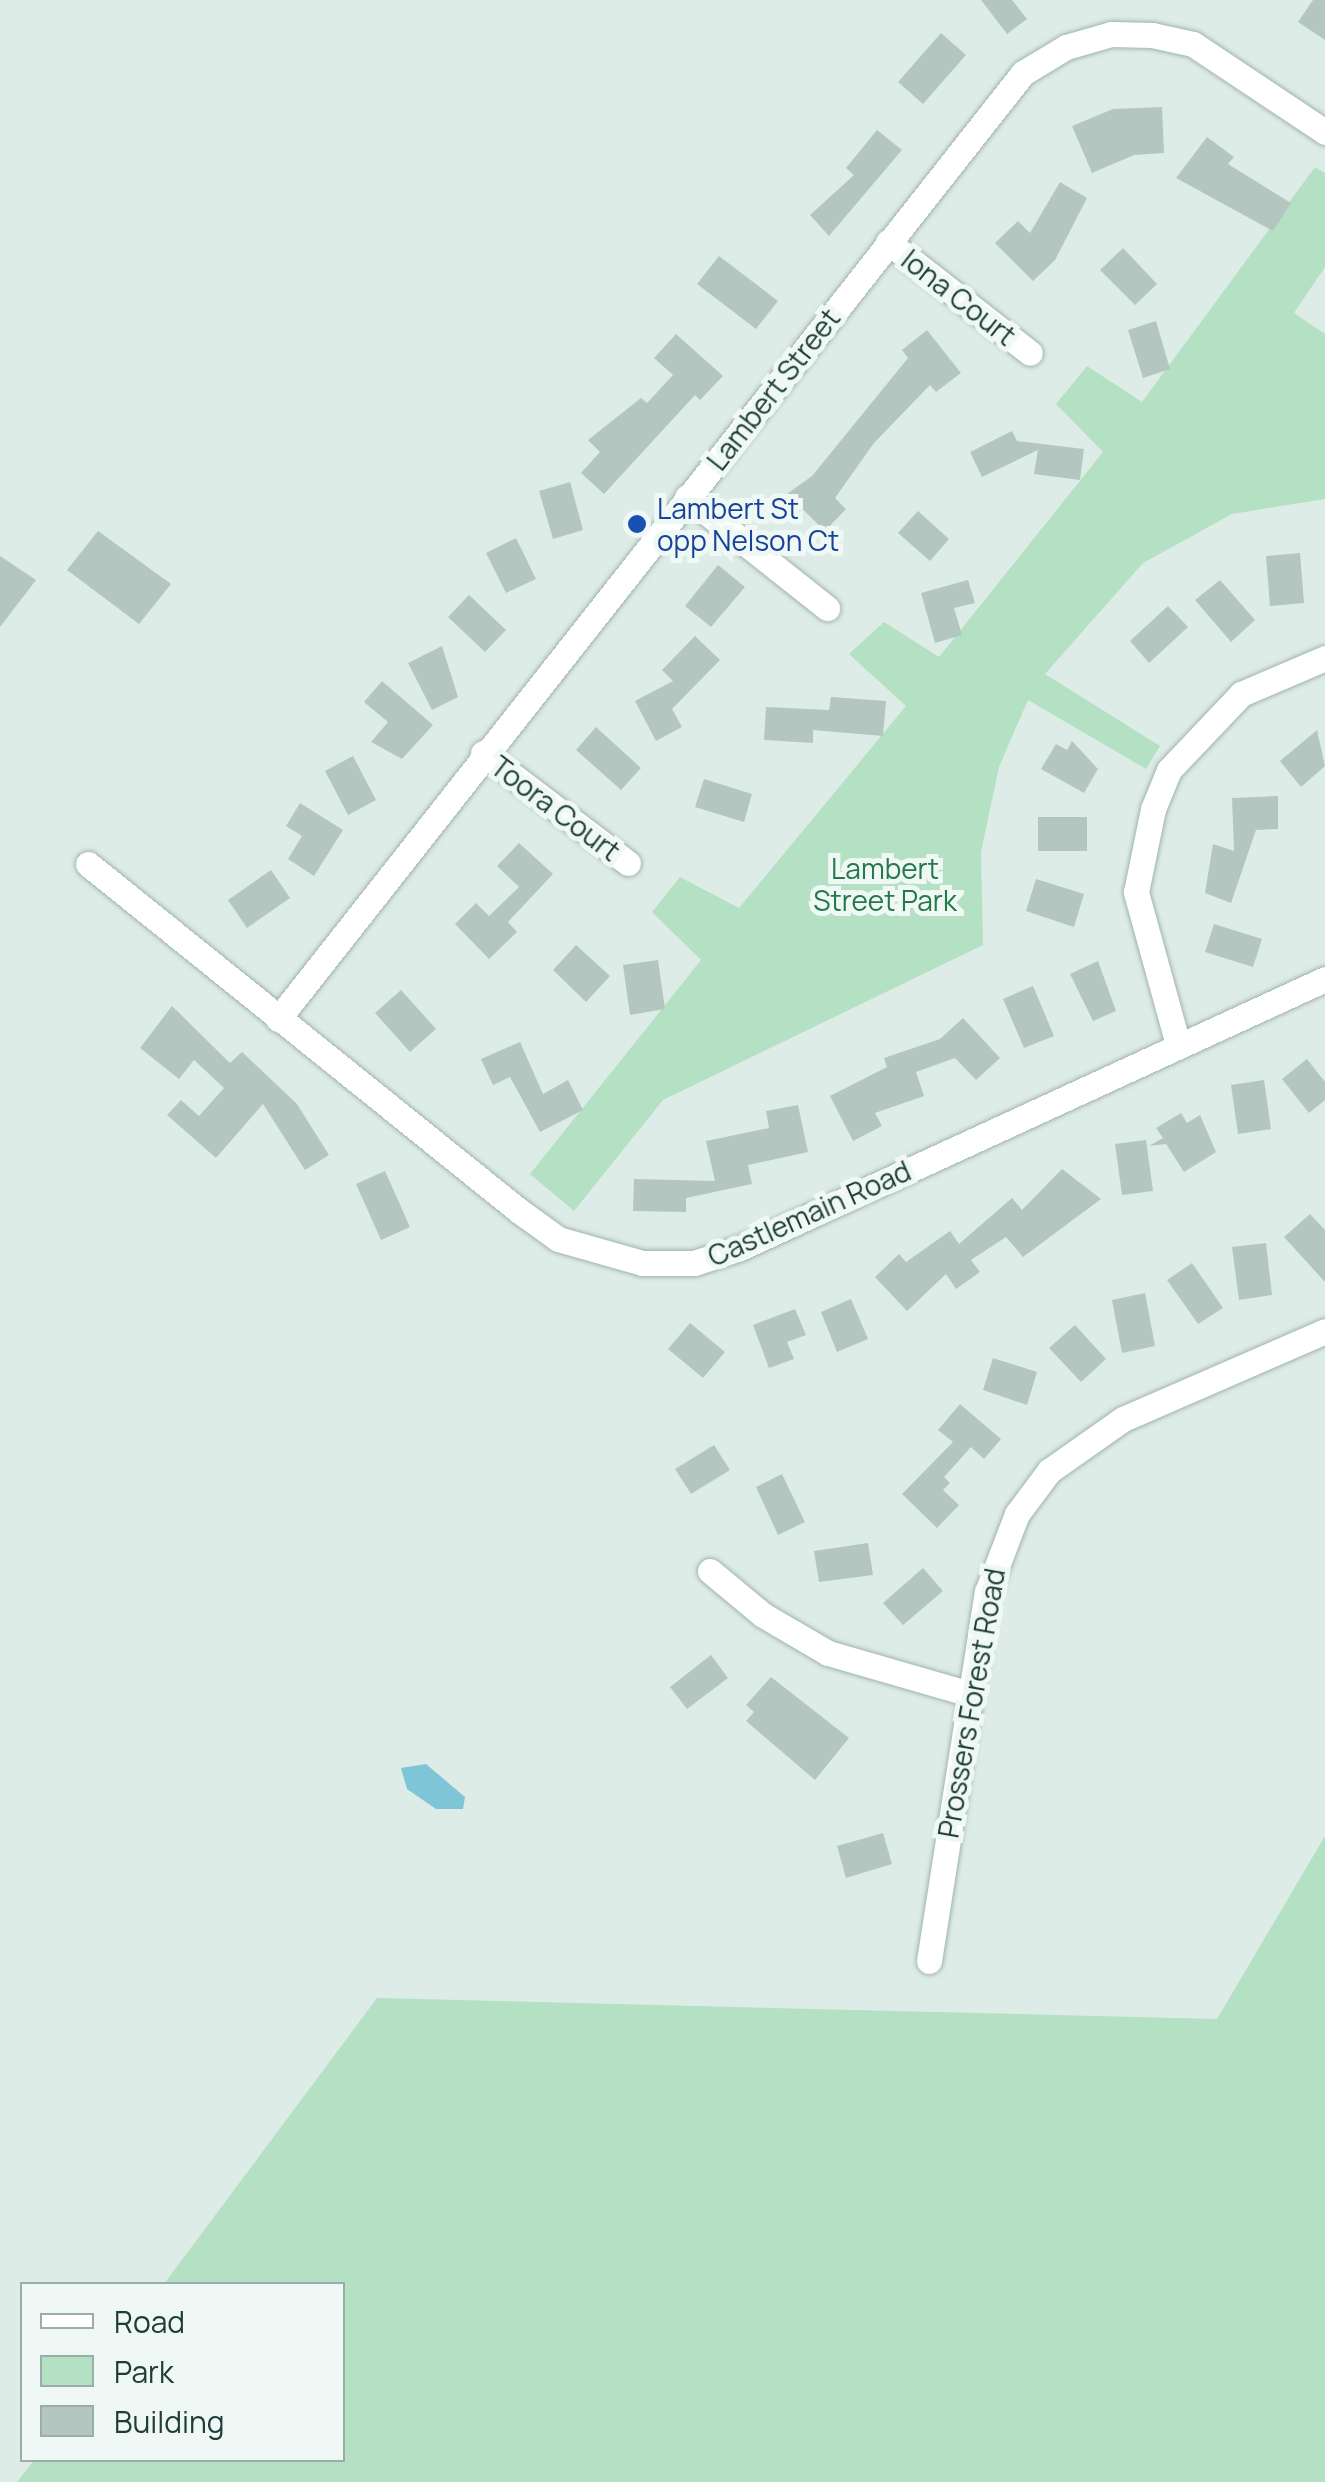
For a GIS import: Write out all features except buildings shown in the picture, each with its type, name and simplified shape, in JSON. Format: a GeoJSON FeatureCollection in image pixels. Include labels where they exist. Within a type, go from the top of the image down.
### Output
{"type":"FeatureCollection","features":[{"type":"Feature","properties":{"kind":"street","name":"Lambert Street"},"geometry":{"type":"LineString","coordinates":[[278,1019],[1023,73],[1066,47],[1111,34],[1193,44],[1325,132]]}},
{"type":"Feature","properties":{"kind":"street","name":"Iona Court"},"geometry":{"type":"LineString","coordinates":[[888,242],[1030,353]]}},
{"type":"Feature","properties":{"kind":"street"},"geometry":{"type":"LineString","coordinates":[[688,497],[826,608]]}},
{"type":"Feature","properties":{"kind":"street"},"geometry":{"type":"LineString","coordinates":[[1178,1041],[1136,892],[1153,809],[1169,770],[1228,706],[1325,658]]}},
{"type":"Feature","properties":{"kind":"street","name":"Toora Court"},"geometry":{"type":"LineString","coordinates":[[484,753],[628,864]]}},
{"type":"Feature","properties":{"kind":"street","name":"Castlemain Road"},"geometry":{"type":"LineString","coordinates":[[88,864],[558,1239],[642,1263],[694,1264],[740,1248],[1178,1041],[1325,979]]}},
{"type":"Feature","properties":{"kind":"street","name":"Prossers Forest Road"},"geometry":{"type":"LineString","coordinates":[[930,1960],[970,1694],[998,1552],[1049,1471],[1123,1419],[1325,1331]]}},
{"type":"Feature","properties":{"kind":"street"},"geometry":{"type":"LineString","coordinates":[[710,1571],[763,1615],[828,1653],[970,1694]]}},
{"type":"Feature","properties":{"kind":"green space","name":"Lambert Street Park"},"geometry":{"type":"Polygon","coordinates":[[[1315,167],[1325,173],[1325,267],[1294,313],[1325,334],[1325,499],[1232,514],[1143,563],[1045,674],[1160,746],[1146,769],[1028,700],[999,767],[981,852],[983,945],[663,1100],[574,1211],[530,1174],[701,960],[652,912],[680,877],[739,908],[906,706],[849,654],[884,622],[939,657],[1103,452],[1056,404],[1087,366],[1142,402],[1315,167]]]}},
{"type":"Feature","properties":{"kind":"green space"},"geometry":{"type":"Polygon","coordinates":[[[1325,1836],[1325,2482],[17,2482],[32,2462],[345,2462],[345,2282],[165,2282],[377,1998],[1217,2019],[1325,1836]]]}},
{"type":"Feature","properties":{"kind":"water"},"geometry":{"type":"Polygon","coordinates":[[[426,1764],[465,1797],[463,1809],[436,1809],[407,1789],[401,1768],[426,1764]]]}},
{"type":"Feature","properties":{"kind":"place","name":"Lambert St opp Nelson Ct"},"geometry":{"type":"Point","coordinates":[637,524]}}]}
